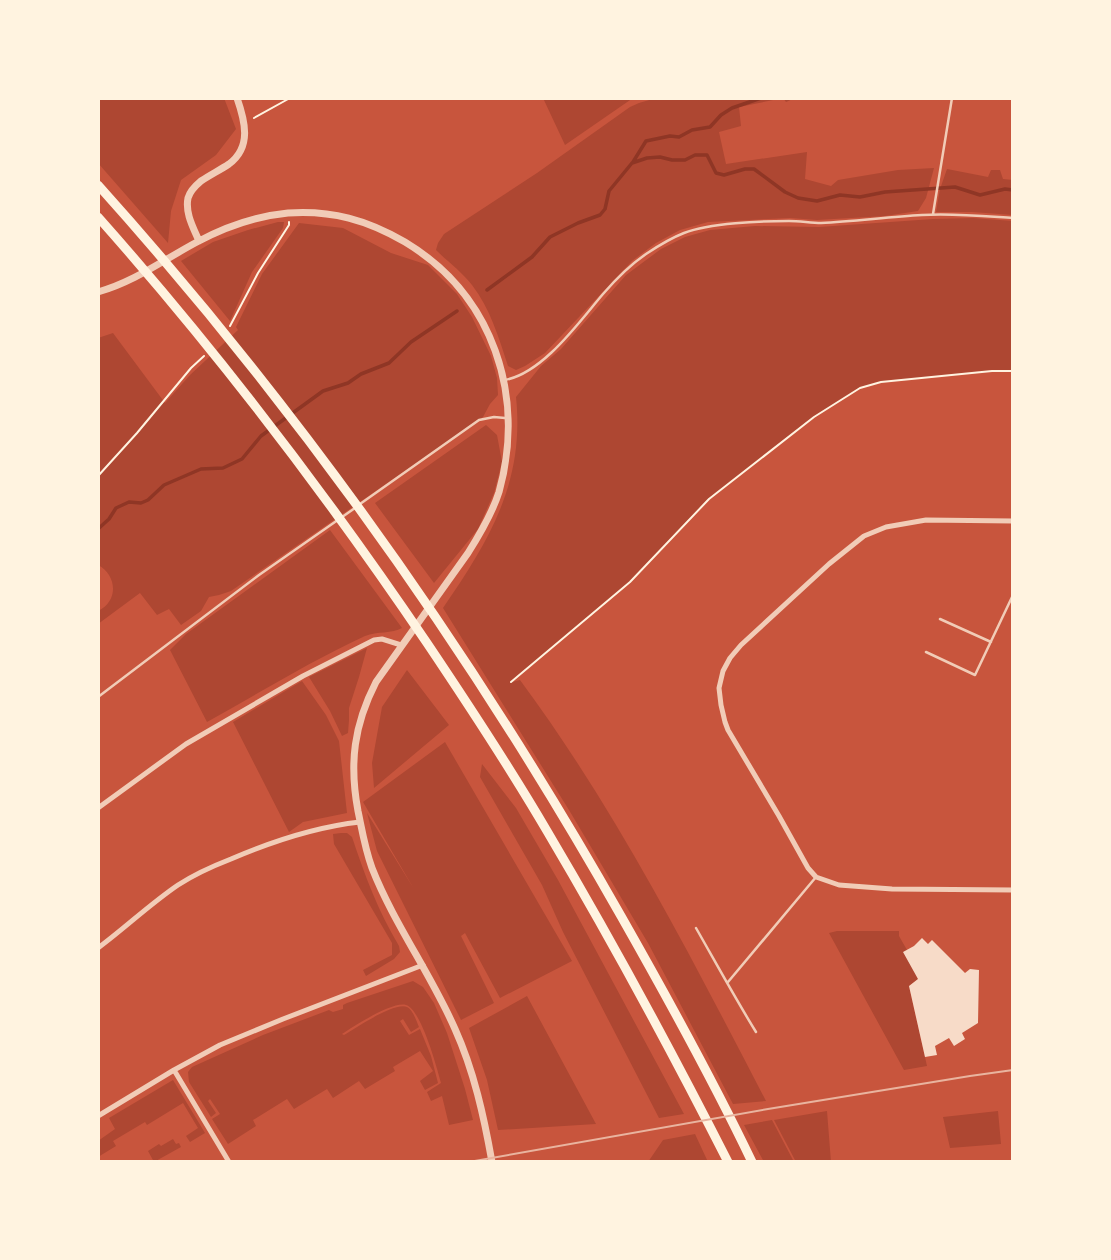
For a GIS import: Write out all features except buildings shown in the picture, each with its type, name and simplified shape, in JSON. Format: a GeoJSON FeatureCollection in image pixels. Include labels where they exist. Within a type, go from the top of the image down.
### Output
{"type":"FeatureCollection","features":[{"type":"Feature","properties":{"kind":"highway"},"geometry":{"type":"LineString","coordinates":[[98,185],[219,327],[311,443],[449,636],[603,884],[675,1012],[752,1162]]}},
{"type":"Feature","properties":{"kind":"highway"},"geometry":{"type":"LineString","coordinates":[[98,217],[293,456],[370,561],[464,698],[547,829],[686,1080],[728,1162]]}},
{"type":"Feature","properties":{"kind":"street"},"geometry":{"type":"LineString","coordinates":[[199,241],[188,215],[188,198],[196,185],[231,163],[243,146],[245,124],[237,98]]}},
{"type":"Feature","properties":{"kind":"street"},"geometry":{"type":"LineString","coordinates":[[98,292],[132,280],[199,241],[242,223],[289,213],[319,214],[353,218],[384,230],[418,250],[443,270],[464,293],[490,338],[505,380],[508,418],[504,471],[498,494],[482,532],[376,682],[358,727],[353,762],[354,789],[365,846],[387,902],[455,1029],[471,1072],[492,1162]]}},
{"type":"Feature","properties":{"kind":"street"},"geometry":{"type":"LineString","coordinates":[[1013,521],[926,520],[886,527],[864,536],[829,564],[741,645],[723,671],[719,688],[728,730],[808,868],[816,877],[839,885],[891,889],[1013,890]]}},
{"type":"Feature","properties":{"kind":"street"},"geometry":{"type":"LineString","coordinates":[[98,808],[186,744],[303,676],[374,640],[382,639],[401,645]]}},
{"type":"Feature","properties":{"kind":"street"},"geometry":{"type":"LineString","coordinates":[[98,948],[147,908],[196,875],[288,837],[360,822]]}},
{"type":"Feature","properties":{"kind":"street"},"geometry":{"type":"LineString","coordinates":[[98,1116],[220,1045],[423,965]]}},
{"type":"Feature","properties":{"kind":"street"},"geometry":{"type":"LineString","coordinates":[[174,1070],[229,1162]]}},
{"type":"Feature","properties":{"kind":"lane"},"geometry":{"type":"LineString","coordinates":[[933,215],[953,98]]}},
{"type":"Feature","properties":{"kind":"lane"},"geometry":{"type":"LineString","coordinates":[[505,380],[519,376],[535,365],[558,345],[623,273],[646,254],[682,234],[709,227],[790,221],[818,223],[933,215],[1013,218]]}},
{"type":"Feature","properties":{"kind":"lane"},"geometry":{"type":"LineString","coordinates":[[98,697],[259,575],[479,420],[508,418]]}},
{"type":"Feature","properties":{"kind":"lane"},"geometry":{"type":"LineString","coordinates":[[926,652],[975,675],[1013,594]]}},
{"type":"Feature","properties":{"kind":"lane"},"geometry":{"type":"LineString","coordinates":[[940,619],[991,642]]}},
{"type":"Feature","properties":{"kind":"lane"},"geometry":{"type":"LineString","coordinates":[[728,982],[816,877]]}},
{"type":"Feature","properties":{"kind":"lane"},"geometry":{"type":"LineString","coordinates":[[695,928],[756,1032]]}},
{"type":"Feature","properties":{"kind":"path"},"geometry":{"type":"LineString","coordinates":[[245,124],[290,98]]}},
{"type":"Feature","properties":{"kind":"path"},"geometry":{"type":"LineString","coordinates":[[512,682],[631,582],[709,499],[814,416],[860,388],[881,382],[1013,371]]}},
{"type":"Feature","properties":{"kind":"shaded area"},"geometry":{"type":"Polygon","coordinates":[[[98,98],[224,98],[236,129],[216,155],[181,180],[171,211],[168,243],[98,163],[98,98]]]}},
{"type":"Feature","properties":{"kind":"shaded area"},"geometry":{"type":"Polygon","coordinates":[[[543,98],[633,98],[565,145],[543,98]]]}},
{"type":"Feature","properties":{"kind":"shaded area"},"geometry":{"type":"Polygon","coordinates":[[[656,98],[783,98],[739,107],[741,126],[719,132],[726,164],[807,152],[805,179],[831,186],[838,180],[898,170],[934,168],[926,198],[918,211],[885,216],[708,222],[680,230],[656,243],[632,261],[545,353],[516,370],[508,366],[484,303],[468,280],[436,250],[438,243],[444,234],[630,107],[656,98]]]}},
{"type":"Feature","properties":{"kind":"shaded area"},"geometry":{"type":"Polygon","coordinates":[[[947,169],[988,177],[991,170],[1000,170],[1003,179],[1013,180],[1013,215],[936,212],[947,169]]]}},
{"type":"Feature","properties":{"kind":"shaded area"},"geometry":{"type":"Polygon","coordinates":[[[973,218],[1013,221],[1013,371],[879,382],[860,388],[813,417],[709,498],[629,582],[512,682],[520,680],[621,833],[681,939],[766,1101],[733,1104],[648,943],[443,608],[489,534],[509,483],[515,456],[516,397],[541,366],[561,349],[626,275],[661,249],[685,237],[710,230],[973,218]]]}},
{"type":"Feature","properties":{"kind":"shaded area"},"geometry":{"type":"Polygon","coordinates":[[[284,222],[283,228],[252,272],[230,321],[181,261],[213,242],[284,222]]]}},
{"type":"Feature","properties":{"kind":"shaded area"},"geometry":{"type":"Polygon","coordinates":[[[299,223],[343,228],[391,253],[428,265],[457,294],[472,317],[491,356],[498,395],[483,417],[231,591],[209,597],[201,611],[181,625],[169,609],[157,615],[140,593],[98,624],[98,611],[110,601],[113,588],[109,575],[98,565],[98,338],[113,333],[165,403],[190,375],[238,330],[236,327],[262,274],[299,223]]]}},
{"type":"Feature","properties":{"kind":"shaded area"},"geometry":{"type":"Polygon","coordinates":[[[486,425],[497,435],[502,462],[494,493],[478,529],[434,583],[375,503],[486,425]]]}},
{"type":"Feature","properties":{"kind":"shaded area"},"geometry":{"type":"Polygon","coordinates":[[[330,530],[402,628],[370,634],[345,646],[207,722],[170,650],[186,634],[330,530]]]}},
{"type":"Feature","properties":{"kind":"shaded area"},"geometry":{"type":"Polygon","coordinates":[[[367,648],[349,708],[348,733],[342,736],[309,677],[367,648]]]}},
{"type":"Feature","properties":{"kind":"shaded area"},"geometry":{"type":"Polygon","coordinates":[[[407,670],[449,725],[374,788],[372,763],[382,707],[407,670]]]}},
{"type":"Feature","properties":{"kind":"shaded area"},"geometry":{"type":"Polygon","coordinates":[[[302,681],[326,715],[339,741],[347,813],[303,822],[289,832],[233,722],[302,681]]]}},
{"type":"Feature","properties":{"kind":"shaded area"},"geometry":{"type":"Polygon","coordinates":[[[445,742],[572,961],[500,998],[465,933],[461,936],[494,1003],[461,1020],[377,851],[367,813],[414,889],[363,802],[445,742]]]}},
{"type":"Feature","properties":{"kind":"shaded area"},"geometry":{"type":"Polygon","coordinates":[[[482,764],[516,808],[558,880],[684,1114],[659,1118],[563,932],[542,885],[480,777],[482,764]]]}},
{"type":"Feature","properties":{"kind":"shaded area"},"geometry":{"type":"Polygon","coordinates":[[[347,833],[352,837],[372,893],[400,952],[394,959],[366,976],[363,970],[392,955],[392,943],[334,844],[333,834],[347,833]]]}},
{"type":"Feature","properties":{"kind":"shaded area"},"geometry":{"type":"Polygon","coordinates":[[[899,931],[918,979],[909,986],[927,1066],[904,1070],[829,933],[899,931]]]}},
{"type":"Feature","properties":{"kind":"shaded area"},"geometry":{"type":"Polygon","coordinates":[[[413,981],[423,987],[434,1003],[447,1033],[473,1120],[449,1125],[442,1096],[431,1101],[427,1092],[441,1083],[432,1053],[423,1027],[412,1009],[406,1005],[400,1005],[374,1015],[342,1034],[393,1008],[407,1007],[419,1027],[411,1032],[403,1019],[400,1021],[409,1035],[420,1029],[438,1083],[425,1090],[420,1081],[433,1071],[420,1051],[393,1067],[395,1071],[365,1089],[359,1081],[333,1098],[327,1089],[294,1109],[287,1099],[253,1120],[256,1126],[228,1144],[212,1119],[220,1114],[210,1099],[208,1101],[216,1113],[211,1117],[189,1082],[188,1072],[192,1067],[263,1035],[329,1010],[333,1012],[343,1009],[343,1005],[347,1003],[413,981]]]}},
{"type":"Feature","properties":{"kind":"shaded area"},"geometry":{"type":"Polygon","coordinates":[[[527,996],[596,1124],[498,1130],[487,1080],[469,1028],[527,996]]]}},
{"type":"Feature","properties":{"kind":"shaded area"},"geometry":{"type":"Polygon","coordinates":[[[173,1080],[205,1133],[190,1142],[186,1136],[198,1128],[183,1103],[147,1125],[145,1122],[113,1141],[116,1146],[98,1157],[98,1141],[115,1129],[109,1118],[173,1080]]]}},
{"type":"Feature","properties":{"kind":"shaded area"},"geometry":{"type":"Polygon","coordinates":[[[827,1111],[831,1162],[796,1162],[774,1120],[827,1111]]]}},
{"type":"Feature","properties":{"kind":"shaded area"},"geometry":{"type":"Polygon","coordinates":[[[998,1111],[1001,1144],[950,1148],[943,1117],[998,1111]]]}},
{"type":"Feature","properties":{"kind":"shaded area"},"geometry":{"type":"Polygon","coordinates":[[[772,1120],[794,1162],[764,1162],[744,1125],[772,1120]]]}},
{"type":"Feature","properties":{"kind":"shaded area"},"geometry":{"type":"Polygon","coordinates":[[[695,1134],[708,1162],[648,1162],[663,1140],[695,1134]]]}},
{"type":"Feature","properties":{"kind":"shaded area"},"geometry":{"type":"Polygon","coordinates":[[[173,1139],[181,1147],[154,1162],[148,1151],[173,1139]]]}},
{"type":"Feature","properties":{"kind":"waterway"},"geometry":{"type":"LineString","coordinates":[[633,162],[646,141],[679,137],[692,130],[710,127],[732,108],[761,98]]}},
{"type":"Feature","properties":{"kind":"waterway"},"geometry":{"type":"LineString","coordinates":[[487,290],[532,257],[550,237],[600,215],[605,209],[609,191],[632,163],[647,158],[685,160],[695,155],[707,155],[716,173],[724,175],[754,169],[785,192],[798,198],[817,201],[840,195],[860,197],[885,192],[955,187],[980,195],[1005,189],[1013,190]]}},
{"type":"Feature","properties":{"kind":"waterway"},"geometry":{"type":"LineString","coordinates":[[98,529],[116,508],[129,502],[141,503],[148,500],[164,485],[201,469],[223,468],[242,459],[261,436],[323,391],[348,383],[361,374],[389,363],[411,342],[457,311]]}},
{"type":"Feature","properties":{"kind":"tram line"},"geometry":{"type":"LineString","coordinates":[[469,1162],[768,1109],[1013,1070]]}}]}
